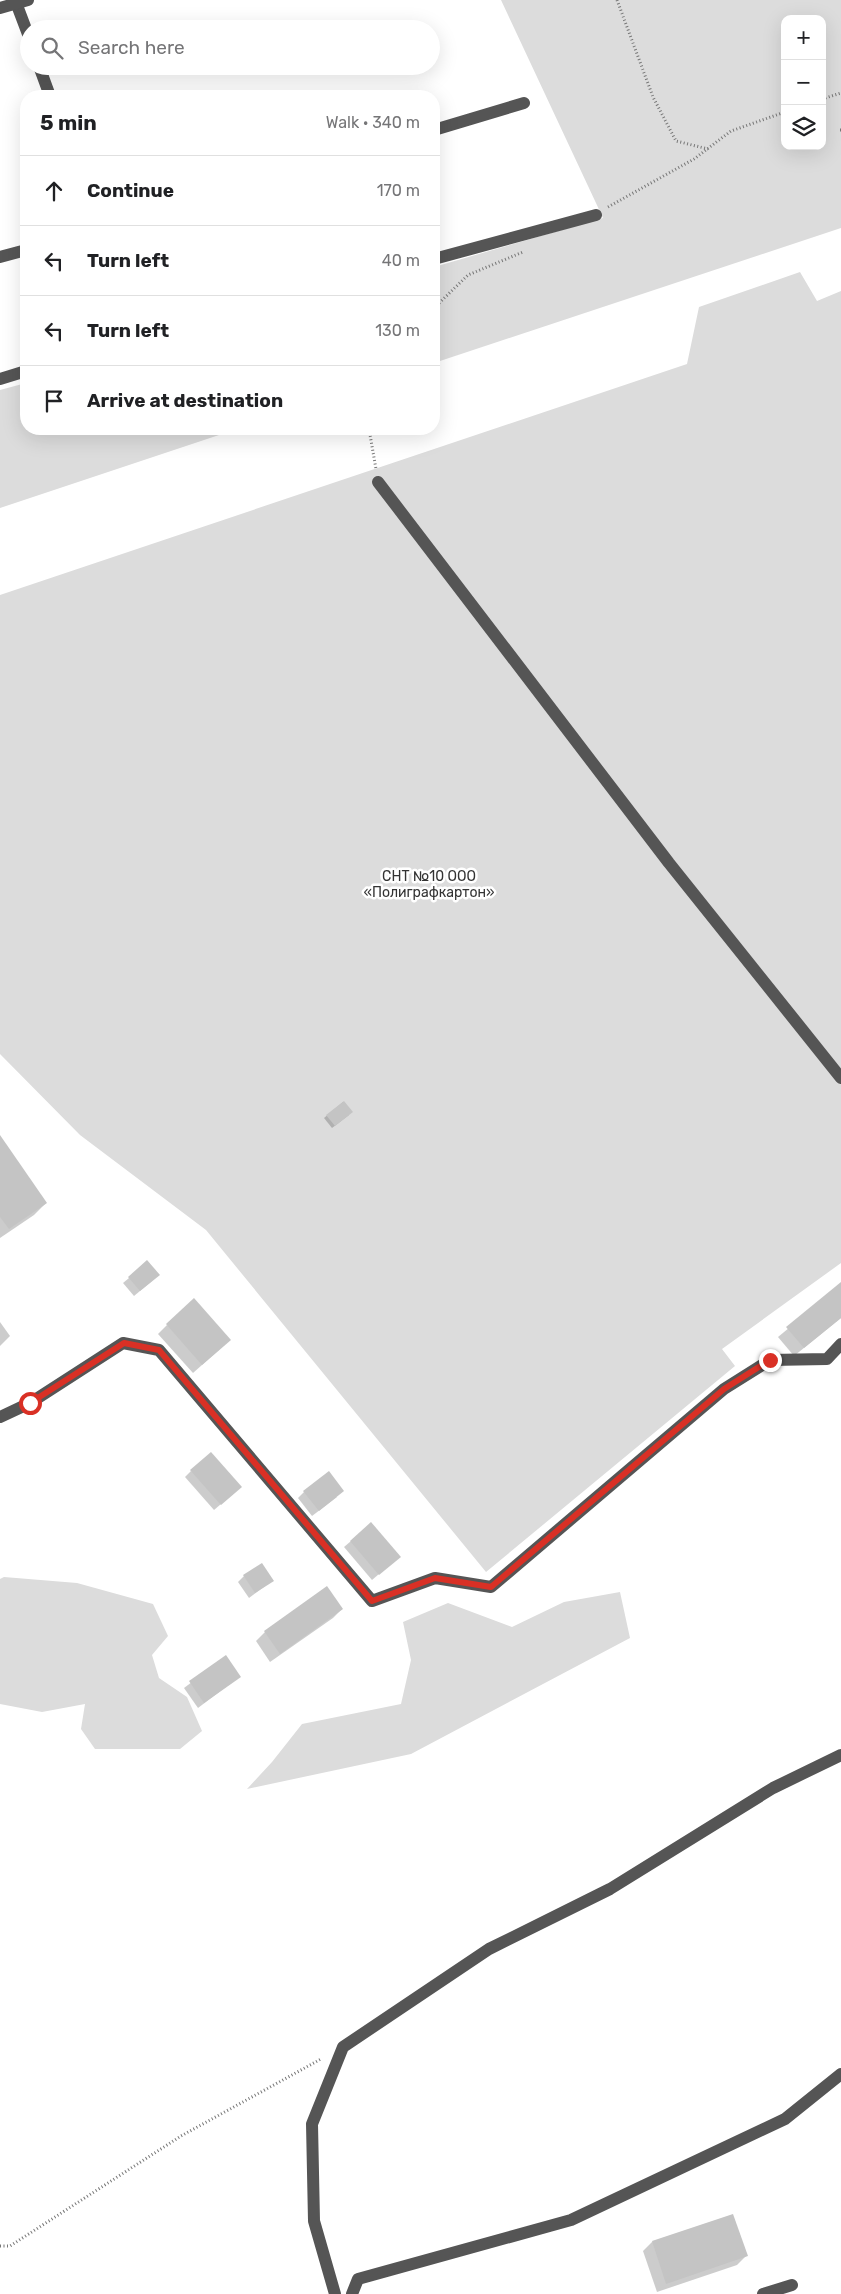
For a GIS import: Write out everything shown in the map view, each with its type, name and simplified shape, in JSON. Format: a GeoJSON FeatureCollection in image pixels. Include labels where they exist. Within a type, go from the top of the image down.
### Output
{"type":"FeatureCollection","features":[{"type":"Feature","properties":{"kind":"street"},"geometry":{"type":"LineString","coordinates":[[0,8],[20,1],[25,20]]}},
{"type":"Feature","properties":{"kind":"street"},"geometry":{"type":"LineString","coordinates":[[42,75],[48,90]]}},
{"type":"Feature","properties":{"kind":"street"},"geometry":{"type":"LineString","coordinates":[[440,128],[524,103]]}},
{"type":"Feature","properties":{"kind":"street"},"geometry":{"type":"LineString","coordinates":[[440,257],[596,215]]}},
{"type":"Feature","properties":{"kind":"street"},"geometry":{"type":"LineString","coordinates":[[0,257],[20,252]]}},
{"type":"Feature","properties":{"kind":"street"},"geometry":{"type":"LineString","coordinates":[[0,379],[20,373]]}},
{"type":"Feature","properties":{"kind":"street"},"geometry":{"type":"LineString","coordinates":[[378,482],[669,863],[841,1078]]}},
{"type":"Feature","properties":{"kind":"street"},"geometry":{"type":"LineString","coordinates":[[0,1417],[30,1403],[124,1343],[159,1350],[372,1601],[435,1578],[491,1587],[724,1389],[770,1360],[827,1359],[841,1344]]}},
{"type":"Feature","properties":{"kind":"street"},"geometry":{"type":"LineString","coordinates":[[336,2294],[314,2221],[312,2124],[343,2047],[489,1949],[610,1889],[773,1788],[841,1755]]}},
{"type":"Feature","properties":{"kind":"street"},"geometry":{"type":"LineString","coordinates":[[352,2294],[358,2279],[571,2220],[785,2119],[841,2074]]}},
{"type":"Feature","properties":{"kind":"street"},"geometry":{"type":"LineString","coordinates":[[763,2294],[792,2285]]}},
{"type":"Feature","properties":{"kind":"path"},"geometry":{"type":"LineString","coordinates":[[617,0],[653,97],[676,142],[708,148]]}},
{"type":"Feature","properties":{"kind":"path"},"geometry":{"type":"LineString","coordinates":[[826,98],[841,93]]}},
{"type":"Feature","properties":{"kind":"path"},"geometry":{"type":"LineString","coordinates":[[370,435],[378,482]]}},
{"type":"Feature","properties":{"kind":"path"},"geometry":{"type":"LineString","coordinates":[[0,2246],[10,2246],[181,2136],[343,2047]]}},
{"type":"Feature","properties":{"kind":"green space"},"geometry":{"type":"Polygon","coordinates":[[[501,0],[841,0],[841,228],[440,361],[440,265],[603,218],[501,0]]]}},
{"type":"Feature","properties":{"kind":"green space","name":"СНТ №10 ООО «Полиграфкартон»"},"geometry":{"type":"Polygon","coordinates":[[[800,272],[817,301],[841,291],[841,1263],[722,1349],[735,1366],[486,1572],[206,1230],[80,1135],[0,1054],[0,595],[687,364],[699,307],[800,272]]]}},
{"type":"Feature","properties":{"kind":"green space"},"geometry":{"type":"Polygon","coordinates":[[[20,385],[20,435],[219,435],[0,508],[0,390],[20,385]]]}},
{"type":"Feature","properties":{"kind":"green space"},"geometry":{"type":"Polygon","coordinates":[[[4,1577],[77,1583],[153,1604],[168,1636],[152,1655],[159,1678],[187,1697],[202,1731],[180,1749],[95,1749],[81,1729],[85,1704],[42,1712],[0,1704],[0,1579],[4,1577]]]}},
{"type":"Feature","properties":{"kind":"green space"},"geometry":{"type":"Polygon","coordinates":[[[620,1592],[630,1638],[411,1754],[247,1789],[272,1762],[302,1724],[401,1704],[411,1660],[403,1622],[448,1603],[512,1627],[564,1602],[620,1592]]]}},
{"type":"Feature","properties":{"kind":"building"},"geometry":{"type":"Polygon","coordinates":[[[344,1101],[353,1112],[335,1126],[326,1115],[344,1101]]]}},
{"type":"Feature","properties":{"kind":"building"},"geometry":{"type":"Polygon","coordinates":[[[0,1135],[47,1203],[9,1229],[0,1217],[0,1135]]]}},
{"type":"Feature","properties":{"kind":"building"},"geometry":{"type":"Polygon","coordinates":[[[147,1260],[160,1275],[140,1291],[128,1277],[147,1260]]]}},
{"type":"Feature","properties":{"kind":"building"},"geometry":{"type":"Polygon","coordinates":[[[841,1282],[841,1318],[804,1348],[786,1327],[841,1282]]]}},
{"type":"Feature","properties":{"kind":"building"},"geometry":{"type":"Polygon","coordinates":[[[194,1298],[231,1340],[202,1365],[166,1324],[194,1298]]]}},
{"type":"Feature","properties":{"kind":"building"},"geometry":{"type":"Polygon","coordinates":[[[211,1452],[242,1487],[221,1505],[190,1470],[211,1452]]]}},
{"type":"Feature","properties":{"kind":"building"},"geometry":{"type":"Polygon","coordinates":[[[329,1471],[344,1491],[319,1511],[303,1491],[329,1471]]]}},
{"type":"Feature","properties":{"kind":"building"},"geometry":{"type":"Polygon","coordinates":[[[371,1522],[401,1557],[379,1575],[350,1541],[371,1522]]]}},
{"type":"Feature","properties":{"kind":"building"},"geometry":{"type":"Polygon","coordinates":[[[262,1563],[274,1581],[255,1593],[243,1575],[262,1563]]]}},
{"type":"Feature","properties":{"kind":"building"},"geometry":{"type":"Polygon","coordinates":[[[327,1586],[343,1609],[280,1654],[264,1631],[327,1586]]]}},
{"type":"Feature","properties":{"kind":"building"},"geometry":{"type":"Polygon","coordinates":[[[226,1655],[241,1677],[204,1703],[189,1681],[226,1655]]]}},
{"type":"Feature","properties":{"kind":"building"},"geometry":{"type":"Polygon","coordinates":[[[733,2214],[748,2256],[666,2284],[652,2241],[733,2214]]]}},
{"type":"Feature","properties":{"kind":"route"},"geometry":{"type":"LineString","coordinates":[[30,1403],[124,1343],[159,1350],[372,1601],[435,1578],[491,1587],[724,1389],[770,1360]]}}]}
